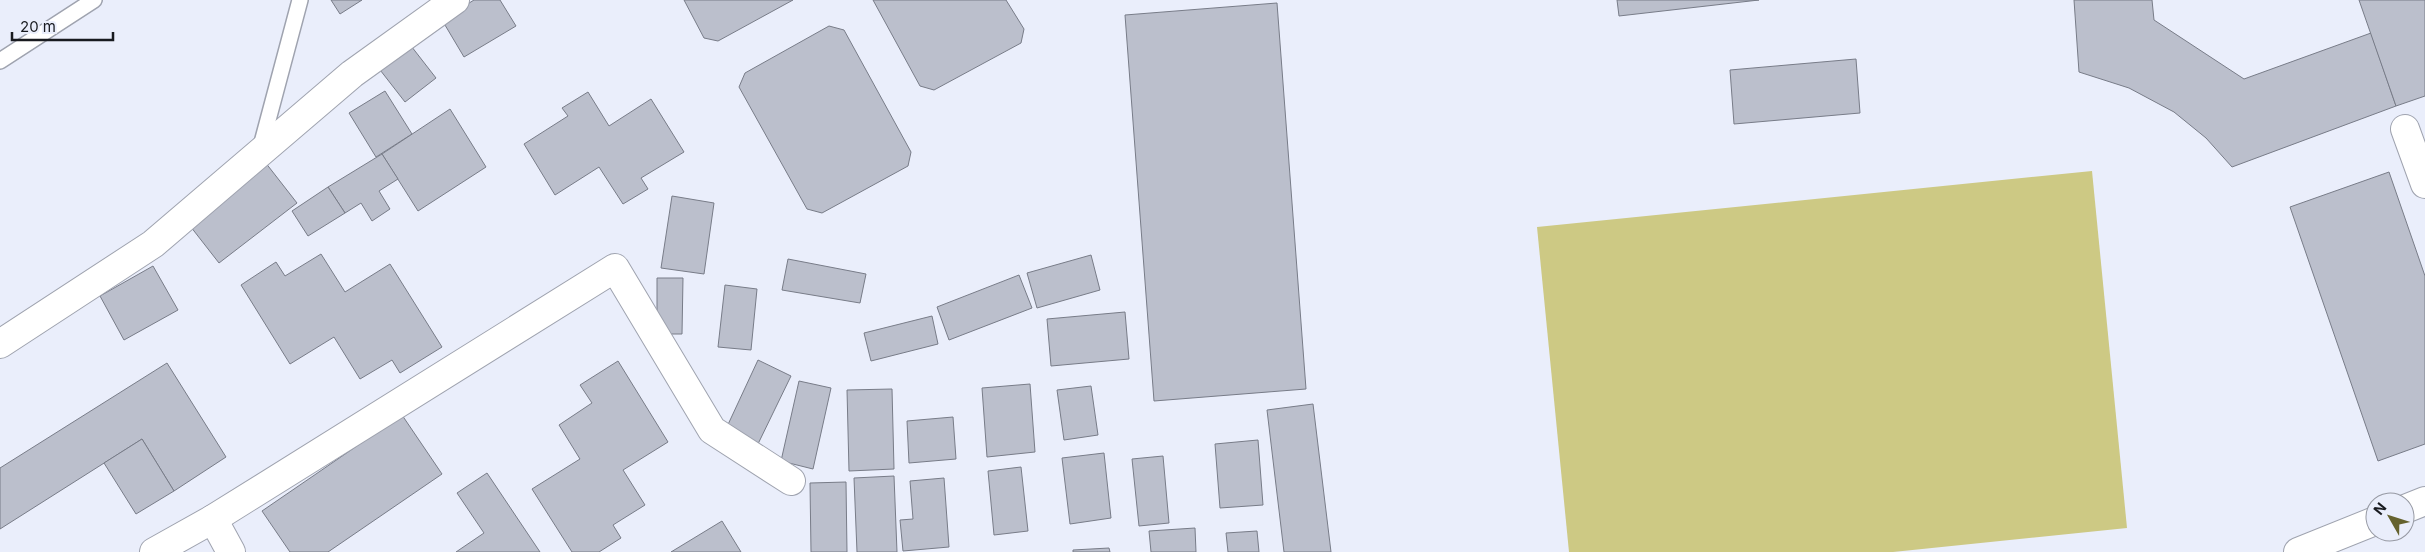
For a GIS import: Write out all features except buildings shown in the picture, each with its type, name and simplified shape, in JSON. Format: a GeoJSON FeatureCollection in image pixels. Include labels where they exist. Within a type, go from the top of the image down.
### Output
{"type":"FeatureCollection","features":[{"type":"Feature","properties":{"kind":"street"},"geometry":{"type":"LineString","coordinates":[[1,342],[153,244],[352,74],[455,0]]}},
{"type":"Feature","properties":{"kind":"street"},"geometry":{"type":"LineString","coordinates":[[2405,128],[2425,184]]}},
{"type":"Feature","properties":{"kind":"street"},"geometry":{"type":"LineString","coordinates":[[154,552],[213,519],[615,268],[712,430],[791,481]]}},
{"type":"Feature","properties":{"kind":"street"},"geometry":{"type":"LineString","coordinates":[[213,519],[231,552]]}},
{"type":"Feature","properties":{"kind":"street"},"geometry":{"type":"LineString","coordinates":[[2298,552],[2365,525]]}},
{"type":"Feature","properties":{"kind":"lane"},"geometry":{"type":"LineString","coordinates":[[0,61],[94,0]]}},
{"type":"Feature","properties":{"kind":"lane"},"geometry":{"type":"LineString","coordinates":[[259,154],[300,0]]}},
{"type":"Feature","properties":{"kind":"shaded area"},"geometry":{"type":"Polygon","coordinates":[[[2092,171],[2127,528],[1893,552],[1569,552],[1537,227],[2092,171]]]}}]}
